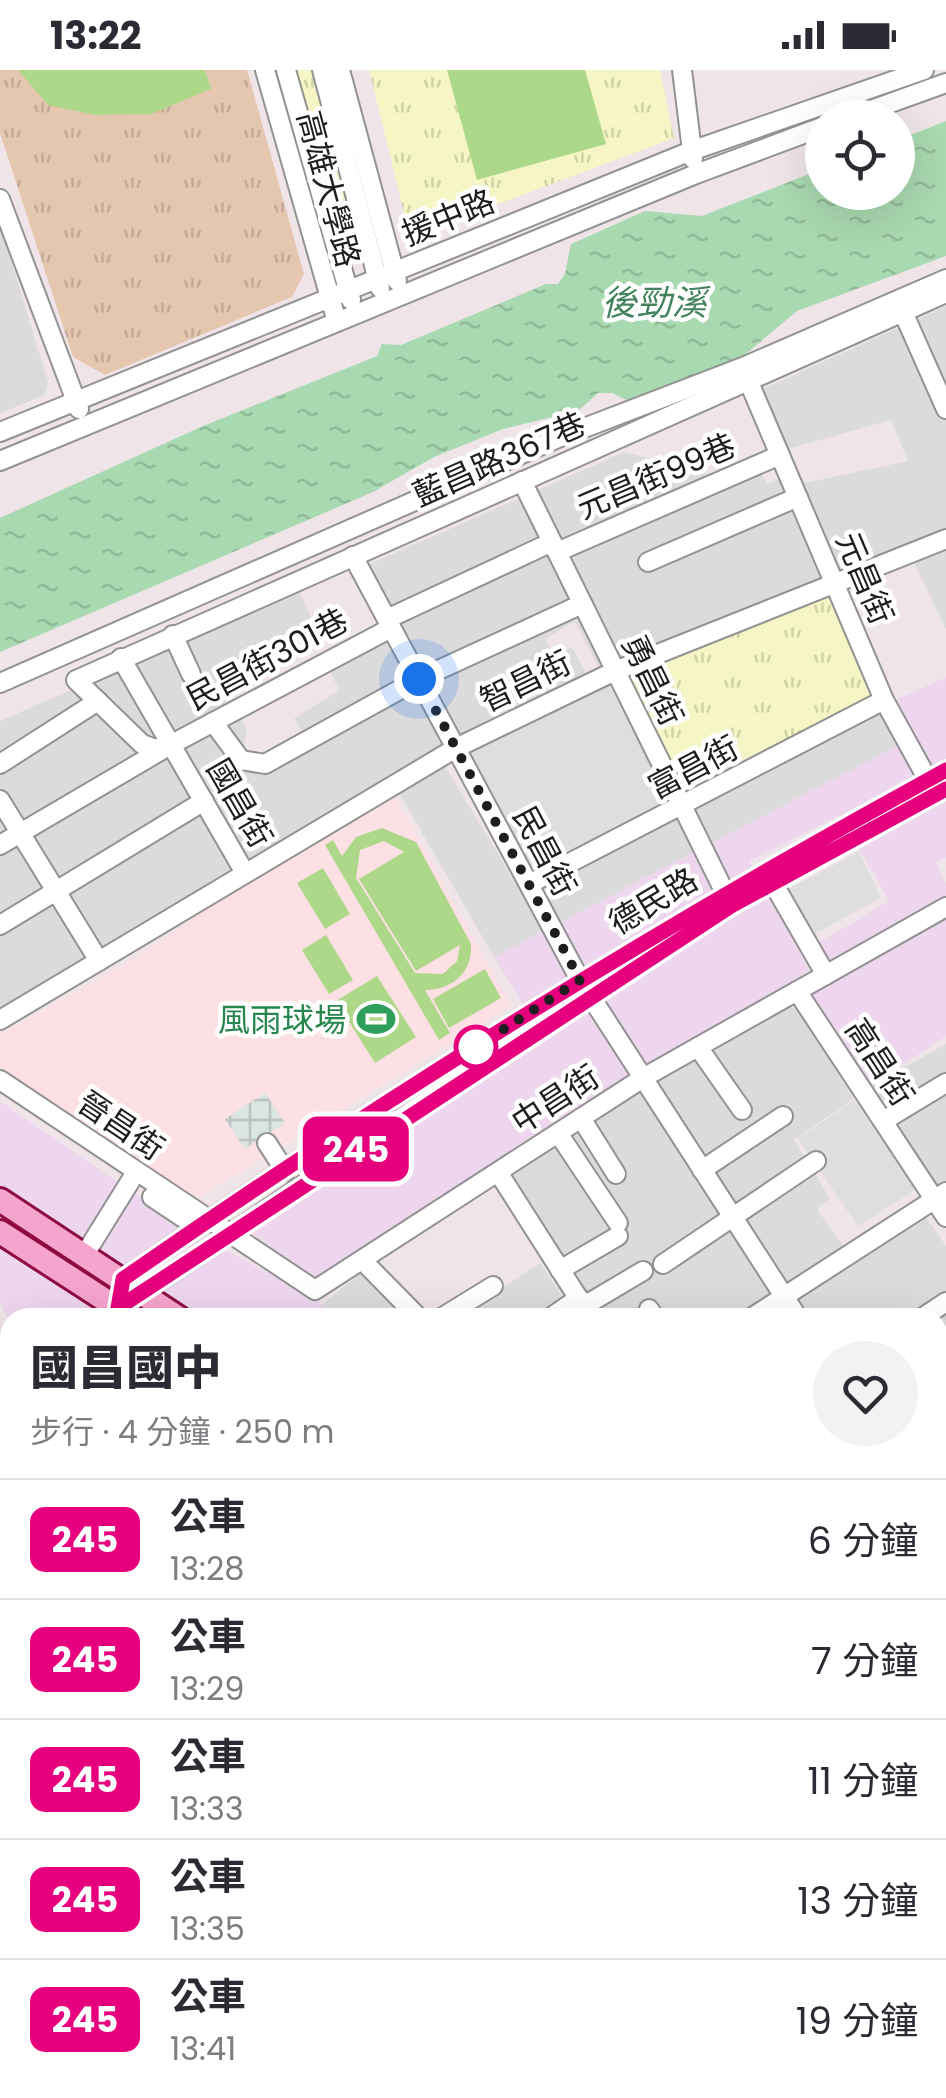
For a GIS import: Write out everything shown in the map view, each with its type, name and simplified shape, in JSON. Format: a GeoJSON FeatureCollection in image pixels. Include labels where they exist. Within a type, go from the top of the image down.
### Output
{"type":"FeatureCollection","features":[{"type":"Feature","properties":{"kind":"main road"},"geometry":{"type":"LineString","coordinates":[[0,1200],[163,1308]]}},
{"type":"Feature","properties":{"kind":"main road"},"geometry":{"type":"LineString","coordinates":[[0,1232],[109,1308]]}},
{"type":"Feature","properties":{"kind":"street","name":"高雄大學路"},"geometry":{"type":"LineString","coordinates":[[265,70],[337,322]]}},
{"type":"Feature","properties":{"kind":"street","name":"高雄大學路"},"geometry":{"type":"LineString","coordinates":[[286,70],[356,315]]}},
{"type":"Feature","properties":{"kind":"street","name":"高雄大學路"},"geometry":{"type":"LineString","coordinates":[[322,70],[394,299]]}},
{"type":"Feature","properties":{"kind":"street","name":"高雄大學路"},"geometry":{"type":"LineString","coordinates":[[340,70],[385,275]]}},
{"type":"Feature","properties":{"kind":"street"},"geometry":{"type":"LineString","coordinates":[[682,70],[696,174]]}},
{"type":"Feature","properties":{"kind":"street","name":"援中路"},"geometry":{"type":"LineString","coordinates":[[0,432],[691,151],[880,77],[924,70]]}},
{"type":"Feature","properties":{"kind":"street"},"geometry":{"type":"LineString","coordinates":[[898,100],[946,83]]}},
{"type":"Feature","properties":{"kind":"street","name":"援中路"},"geometry":{"type":"LineString","coordinates":[[0,461],[696,174],[805,133]]}},
{"type":"Feature","properties":{"kind":"street"},"geometry":{"type":"LineString","coordinates":[[0,198],[86,425]]}},
{"type":"Feature","properties":{"kind":"street"},"geometry":{"type":"LineString","coordinates":[[0,683],[558,438],[743,367],[946,279]]}},
{"type":"Feature","properties":{"kind":"street","name":"藍昌路367巷"},"geometry":{"type":"LineString","coordinates":[[98,701],[76,680],[946,293]]}},
{"type":"Feature","properties":{"kind":"street"},"geometry":{"type":"LineString","coordinates":[[904,312],[946,409]]}},
{"type":"Feature","properties":{"kind":"street","name":"元昌街"},"geometry":{"type":"LineString","coordinates":[[748,380],[884,700],[937,788]]}},
{"type":"Feature","properties":{"kind":"street","name":"元昌街99巷"},"geometry":{"type":"LineString","coordinates":[[389,624],[554,547],[780,455]]}},
{"type":"Feature","properties":{"kind":"street","name":"勇昌街"},"geometry":{"type":"LineString","coordinates":[[522,481],[728,899]]}},
{"type":"Feature","properties":{"kind":"street"},"geometry":{"type":"LineString","coordinates":[[648,562],[798,496]]}},
{"type":"Feature","properties":{"kind":"street","name":"智昌街"},"geometry":{"type":"LineString","coordinates":[[0,1020],[456,748],[615,671],[946,539]]}},
{"type":"Feature","properties":{"kind":"street","name":"民昌街"},"geometry":{"type":"LineString","coordinates":[[353,556],[585,988],[792,1308]]}},
{"type":"Feature","properties":{"kind":"street"},"geometry":{"type":"LineString","coordinates":[[213,722],[241,760],[265,764],[419,679],[582,604]]}},
{"type":"Feature","properties":{"kind":"street","name":"民昌街301巷"},"geometry":{"type":"LineString","coordinates":[[0,845],[389,624]]}},
{"type":"Feature","properties":{"kind":"street"},"geometry":{"type":"LineString","coordinates":[[173,636],[190,674]]}},
{"type":"Feature","properties":{"kind":"street","name":"國昌街"},"geometry":{"type":"LineString","coordinates":[[121,658],[245,873]]}},
{"type":"Feature","properties":{"kind":"street","name":"富昌街"},"geometry":{"type":"LineString","coordinates":[[529,884],[884,700]]}},
{"type":"Feature","properties":{"kind":"street"},"geometry":{"type":"LineString","coordinates":[[0,764],[98,701],[142,744],[155,748],[172,744]]}},
{"type":"Feature","properties":{"kind":"street","name":"德民路"},"geometry":{"type":"LineString","coordinates":[[123,1279],[284,1171],[728,899],[937,788],[946,770]]}},
{"type":"Feature","properties":{"kind":"street"},"geometry":{"type":"LineString","coordinates":[[0,925],[204,800]]}},
{"type":"Feature","properties":{"kind":"street"},"geometry":{"type":"LineString","coordinates":[[1,803],[99,960]]}},
{"type":"Feature","properties":{"kind":"street"},"geometry":{"type":"LineString","coordinates":[[769,877],[826,975]]}},
{"type":"Feature","properties":{"kind":"street","name":"中昌街"},"geometry":{"type":"LineString","coordinates":[[202,1224],[228,1234],[315,1290],[644,1078],[946,908]]}},
{"type":"Feature","properties":{"kind":"street","name":"德民路"},"geometry":{"type":"LineString","coordinates":[[126,1308],[585,988]]}},
{"type":"Feature","properties":{"kind":"street","name":"高昌街"},"geometry":{"type":"LineString","coordinates":[[797,991],[883,1121],[940,1196],[946,1217]]}},
{"type":"Feature","properties":{"kind":"street"},"geometry":{"type":"LineString","coordinates":[[698,1046],[742,1110]]}},
{"type":"Feature","properties":{"kind":"street","name":"晉昌街"},"geometry":{"type":"LineString","coordinates":[[0,1080],[202,1224]]}},
{"type":"Feature","properties":{"kind":"street"},"geometry":{"type":"LineString","coordinates":[[883,1121],[946,1083]]}},
{"type":"Feature","properties":{"kind":"street"},"geometry":{"type":"LineString","coordinates":[[702,1170],[783,1116]]}},
{"type":"Feature","properties":{"kind":"street"},"geometry":{"type":"LineString","coordinates":[[580,1118],[616,1174]]}},
{"type":"Feature","properties":{"kind":"street"},"geometry":{"type":"LineString","coordinates":[[558,1133],[618,1229],[560,1270]]}},
{"type":"Feature","properties":{"kind":"street"},"geometry":{"type":"LineString","coordinates":[[267,1143],[284,1171]]}},
{"type":"Feature","properties":{"kind":"street"},"geometry":{"type":"LineString","coordinates":[[663,1264],[816,1161]]}},
{"type":"Feature","properties":{"kind":"street"},"geometry":{"type":"LineString","coordinates":[[498,1172],[585,1307],[643,1271]]}},
{"type":"Feature","properties":{"kind":"street"},"geometry":{"type":"LineString","coordinates":[[85,1254],[133,1177]]}},
{"type":"Feature","properties":{"kind":"street"},"geometry":{"type":"LineString","coordinates":[[765,1308],[940,1196]]}},
{"type":"Feature","properties":{"kind":"street"},"geometry":{"type":"LineString","coordinates":[[362,1260],[409,1308]]}},
{"type":"Feature","properties":{"kind":"street"},"geometry":{"type":"LineString","coordinates":[[119,1308],[123,1279]]}},
{"type":"Feature","properties":{"kind":"street"},"geometry":{"type":"LineString","coordinates":[[457,1308],[493,1286]]}},
{"type":"Feature","properties":{"kind":"shaded area"},"geometry":{"type":"Polygon","coordinates":[[[18,70],[205,70],[211,89],[151,114],[95,115],[48,105],[18,70]]]}},
{"type":"Feature","properties":{"kind":"shaded area"},"geometry":{"type":"Polygon","coordinates":[[[447,70],[585,70],[606,144],[477,180],[447,70]]]}},
{"type":"Feature","properties":{"kind":"shaded area"},"geometry":{"type":"Polygon","coordinates":[[[0,224],[48,382],[45,395],[0,413],[0,224]]]}},
{"type":"Feature","properties":{"kind":"shaded area"},"geometry":{"type":"Polygon","coordinates":[[[946,306],[946,629],[906,546],[599,668],[575,621],[546,639],[553,656],[572,647],[588,677],[436,751],[523,896],[873,710],[890,721],[902,744],[494,957],[391,779],[0,1010],[0,721],[299,590],[313,622],[242,654],[227,683],[247,732],[242,752],[260,757],[305,736],[294,719],[339,690],[328,667],[387,639],[354,571],[624,452],[741,483],[761,473],[767,484],[798,471],[805,483],[908,461],[891,420],[788,449],[761,390],[946,306]]]}},
{"type":"Feature","properties":{"kind":"shaded area"},"geometry":{"type":"Polygon","coordinates":[[[946,677],[946,857],[936,863],[946,883],[946,1036],[868,1088],[802,994],[836,975],[817,944],[889,901],[840,815],[749,861],[812,975],[630,1074],[315,1278],[251,1232],[543,1037],[494,957],[901,744],[890,721],[873,710],[946,677]]]}},
{"type":"Feature","properties":{"kind":"shaded area"},"geometry":{"type":"Polygon","coordinates":[[[612,681],[672,805],[530,872],[466,751],[612,681]]]}},
{"type":"Feature","properties":{"kind":"shaded area"},"geometry":{"type":"Polygon","coordinates":[[[395,797],[511,1006],[196,1199],[0,1067],[0,1034],[133,960],[251,878],[395,797]]]}},
{"type":"Feature","properties":{"kind":"shaded area"},"geometry":{"type":"Polygon","coordinates":[[[382,828],[416,842],[471,944],[468,963],[459,978],[444,987],[425,990],[450,1033],[439,1040],[325,845],[333,840],[342,856],[356,837],[382,828]],[[384,841],[360,850],[356,878],[415,973],[443,974],[457,961],[460,945],[416,971],[359,879],[404,852],[384,841]]]}},
{"type":"Feature","properties":{"kind":"shaded area"},"geometry":{"type":"Polygon","coordinates":[[[859,852],[881,898],[814,934],[788,889],[859,852]]]}},
{"type":"Feature","properties":{"kind":"shaded area"},"geometry":{"type":"Polygon","coordinates":[[[323,868],[350,914],[325,929],[297,883],[323,868]]]}},
{"type":"Feature","properties":{"kind":"shaded area"},"geometry":{"type":"Polygon","coordinates":[[[326,935],[353,980],[329,994],[302,950],[326,935]]]}},
{"type":"Feature","properties":{"kind":"shaded area"},"geometry":{"type":"Polygon","coordinates":[[[485,969],[501,998],[449,1028],[433,999],[485,969]]]}},
{"type":"Feature","properties":{"kind":"shaded area","name":"風雨球場"},"geometry":{"type":"Polygon","coordinates":[[[377,976],[416,1037],[375,1063],[336,1001],[377,976]]]}},
{"type":"Feature","properties":{"kind":"shaded area"},"geometry":{"type":"Polygon","coordinates":[[[786,1007],[800,1009],[853,1099],[794,1140],[830,1198],[817,1209],[844,1247],[914,1200],[946,1246],[946,1308],[597,1308],[508,1172],[658,1079],[786,1007]]]}},
{"type":"Feature","properties":{"kind":"shaded area"},"geometry":{"type":"Polygon","coordinates":[[[946,1044],[946,1207],[868,1088],[946,1044]]]}},
{"type":"Feature","properties":{"kind":"shaded area"},"geometry":{"type":"Polygon","coordinates":[[[265,1093],[285,1123],[245,1149],[225,1119],[265,1093]]]}},
{"type":"Feature","properties":{"kind":"shaded area"},"geometry":{"type":"Polygon","coordinates":[[[854,1100],[917,1189],[858,1226],[798,1139],[854,1100]]]}},
{"type":"Feature","properties":{"kind":"shaded area"},"geometry":{"type":"Polygon","coordinates":[[[0,1101],[181,1226],[309,1295],[326,1308],[2,1308],[0,1101]]]}},
{"type":"Feature","properties":{"kind":"shaded area"},"geometry":{"type":"Polygon","coordinates":[[[540,1263],[571,1308],[471,1308],[540,1263]]]}},
{"type":"Feature","properties":{"kind":"shaded area"},"geometry":{"type":"Polygon","coordinates":[[[361,1273],[398,1308],[325,1308],[321,1305],[361,1273]]]}},
{"type":"Feature","properties":{"kind":"green space"},"geometry":{"type":"Polygon","coordinates":[[[0,70],[247,70],[304,274],[292,297],[105,375],[73,357],[0,133],[0,70]]]}},
{"type":"Feature","properties":{"kind":"green space"},"geometry":{"type":"Polygon","coordinates":[[[291,70],[315,70],[355,233],[350,245],[344,246],[291,70]]]}},
{"type":"Feature","properties":{"kind":"green space"},"geometry":{"type":"Polygon","coordinates":[[[369,70],[660,70],[674,138],[410,237],[369,70]]]}},
{"type":"Feature","properties":{"kind":"green space"},"geometry":{"type":"Polygon","coordinates":[[[827,588],[872,691],[870,699],[684,788],[627,675],[827,588]]]}},
{"type":"Feature","properties":{"kind":"water","name":"後勁溪"},"geometry":{"type":"Polygon","coordinates":[[[946,121],[946,256],[797,311],[735,363],[633,403],[612,393],[598,393],[578,411],[503,429],[434,457],[373,492],[0,652],[0,518],[203,426],[377,356],[382,344],[401,345],[546,284],[558,284],[565,274],[571,244],[645,211],[702,216],[805,176],[805,210],[915,210],[915,133],[946,121]]]}},
{"type":"Feature","properties":{"kind":"bus line","name":"245"},"geometry":{"type":"LineString","coordinates":[[946,770],[724,892],[208,1220],[123,1279],[118,1308],[144,1295],[228,1234],[731,906],[946,789]]}},
{"type":"Feature","properties":{"kind":"place","name":"風雨球場"},"geometry":{"type":"Point","coordinates":[376,1019]}},
{"type":"Feature","properties":{"kind":"route"},"geometry":{"type":"LineString","coordinates":[[419,679],[580,980],[476,1047]]}}]}
